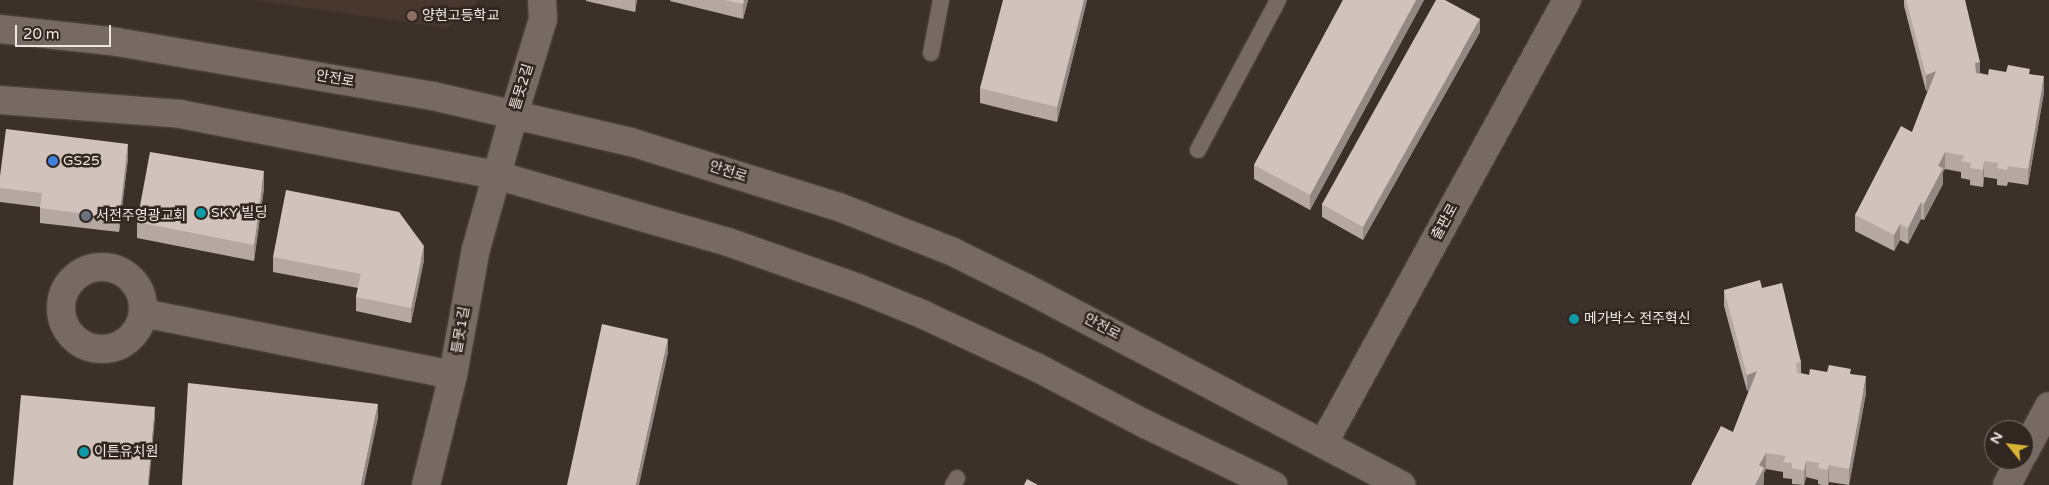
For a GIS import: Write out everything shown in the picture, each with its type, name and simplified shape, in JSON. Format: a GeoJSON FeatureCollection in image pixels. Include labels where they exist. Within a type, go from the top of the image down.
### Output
{"type":"FeatureCollection","features":[{"type":"Feature","properties":{"kind":"street","name":"틀못2길"},"geometry":{"type":"LineString","coordinates":[[496,175],[543,19],[542,0]]}},
{"type":"Feature","properties":{"kind":"street","name":"출판로"},"geometry":{"type":"LineString","coordinates":[[1323,444],[1567,0]]}},
{"type":"Feature","properties":{"kind":"street","name":"안전로"},"geometry":{"type":"LineString","coordinates":[[0,29],[117,42],[424,94],[659,150],[839,208],[953,252],[1026,288],[1401,485]]}},
{"type":"Feature","properties":{"kind":"street"},"geometry":{"type":"LineString","coordinates":[[0,100],[180,114],[496,175],[728,242],[858,288],[1036,367],[1147,425],[1273,485]]}},
{"type":"Feature","properties":{"kind":"street","name":"틀못1길"},"geometry":{"type":"LineString","coordinates":[[426,485],[453,375],[476,248],[496,175]]}},
{"type":"Feature","properties":{"kind":"street"},"geometry":{"type":"LineString","coordinates":[[144,312],[453,375]]}},
{"type":"Feature","properties":{"kind":"street"},"geometry":{"type":"LineString","coordinates":[[2034,434],[2049,406]]}},
{"type":"Feature","properties":{"kind":"street"},"geometry":{"type":"LineString","coordinates":[[2007,485],[2015,470]]}},
{"type":"Feature","properties":{"kind":"lane"},"geometry":{"type":"LineString","coordinates":[[930,53],[941,0]]}},
{"type":"Feature","properties":{"kind":"lane"},"geometry":{"type":"LineString","coordinates":[[1198,150],[1278,0]]}},
{"type":"Feature","properties":{"kind":"shaded area","name":"양현고등학교"},"geometry":{"type":"Polygon","coordinates":[[[250,0],[477,0],[476,4],[447,28],[250,0]]]}},
{"type":"Feature","properties":{"kind":"building"},"geometry":{"type":"Polygon","coordinates":[[[725,0],[744,0],[743,4],[725,0]]]}},
{"type":"Feature","properties":{"kind":"building"},"geometry":{"type":"Polygon","coordinates":[[[1003,0],[1084,0],[1057,107],[980,88],[1003,0]]]}},
{"type":"Feature","properties":{"kind":"building"},"geometry":{"type":"Polygon","coordinates":[[[1343,0],[1416,0],[1310,195],[1254,165],[1343,0]]]}},
{"type":"Feature","properties":{"kind":"building"},"geometry":{"type":"Polygon","coordinates":[[[1436,0],[1445,0],[1480,19],[1363,227],[1322,204],[1436,0]]]}},
{"type":"Feature","properties":{"kind":"building"},"geometry":{"type":"Polygon","coordinates":[[[1906,0],[1965,0],[1980,62],[1975,63],[1976,73],[1988,75],[1989,69],[2006,72],[2008,65],[2030,69],[2029,74],[2044,76],[2028,169],[2008,166],[2007,170],[1997,168],[1998,163],[1984,161],[1983,170],[1970,168],[1971,163],[1961,161],[1965,156],[1945,152],[1938,166],[1943,168],[1924,204],[1921,202],[1908,228],[1900,224],[1894,235],[1855,215],[1901,126],[1912,132],[1936,71],[1926,75],[1906,0]]]}},
{"type":"Feature","properties":{"kind":"building"},"geometry":{"type":"Polygon","coordinates":[[[6,129],[128,144],[119,218],[40,208],[42,193],[0,188],[6,129]]]}},
{"type":"Feature","properties":{"kind":"building","name":"SKY 빌딩"},"geometry":{"type":"Polygon","coordinates":[[[150,152],[264,171],[254,245],[137,222],[150,152]]]}},
{"type":"Feature","properties":{"kind":"building"},"geometry":{"type":"Polygon","coordinates":[[[286,190],[399,212],[424,246],[411,308],[356,297],[361,274],[273,257],[286,190]]]}},
{"type":"Feature","properties":{"kind":"building"},"geometry":{"type":"Polygon","coordinates":[[[1760,280],[1762,288],[1782,283],[1801,362],[1796,363],[1797,373],[1809,375],[1810,369],[1827,372],[1829,365],[1851,369],[1850,374],[1866,376],[1849,469],[1829,465],[1828,470],[1818,468],[1819,463],[1806,461],[1804,471],[1792,468],[1792,463],[1783,462],[1786,456],[1766,453],[1759,465],[1764,468],[1755,485],[1691,485],[1721,426],[1733,432],[1757,371],[1747,375],[1724,290],[1760,280]]]}},
{"type":"Feature","properties":{"kind":"building"},"geometry":{"type":"Polygon","coordinates":[[[602,324],[668,339],[636,485],[567,485],[602,324]]]}},
{"type":"Feature","properties":{"kind":"building"},"geometry":{"type":"Polygon","coordinates":[[[188,383],[378,404],[361,485],[182,485],[188,383]]]}},
{"type":"Feature","properties":{"kind":"building","name":"이튼유치원"},"geometry":{"type":"Polygon","coordinates":[[[21,395],[155,407],[148,485],[13,485],[21,395]]]}},
{"type":"Feature","properties":{"kind":"building"},"geometry":{"type":"Polygon","coordinates":[[[1027,479],[1038,485],[1024,485],[1027,479]]]}},
{"type":"Feature","properties":{"kind":"place","name":"양현고등학교"},"geometry":{"type":"Point","coordinates":[412,16]}},
{"type":"Feature","properties":{"kind":"place","name":"GS25"},"geometry":{"type":"Point","coordinates":[53,161]}},
{"type":"Feature","properties":{"kind":"place","name":"SKY 빌딩"},"geometry":{"type":"Point","coordinates":[201,213]}},
{"type":"Feature","properties":{"kind":"place","name":"서전주영광교회"},"geometry":{"type":"Point","coordinates":[86,216]}},
{"type":"Feature","properties":{"kind":"place","name":"메가박스 전주혁신"},"geometry":{"type":"Point","coordinates":[1574,319]}},
{"type":"Feature","properties":{"kind":"place","name":"이튼유치원"},"geometry":{"type":"Point","coordinates":[84,452]}}]}
